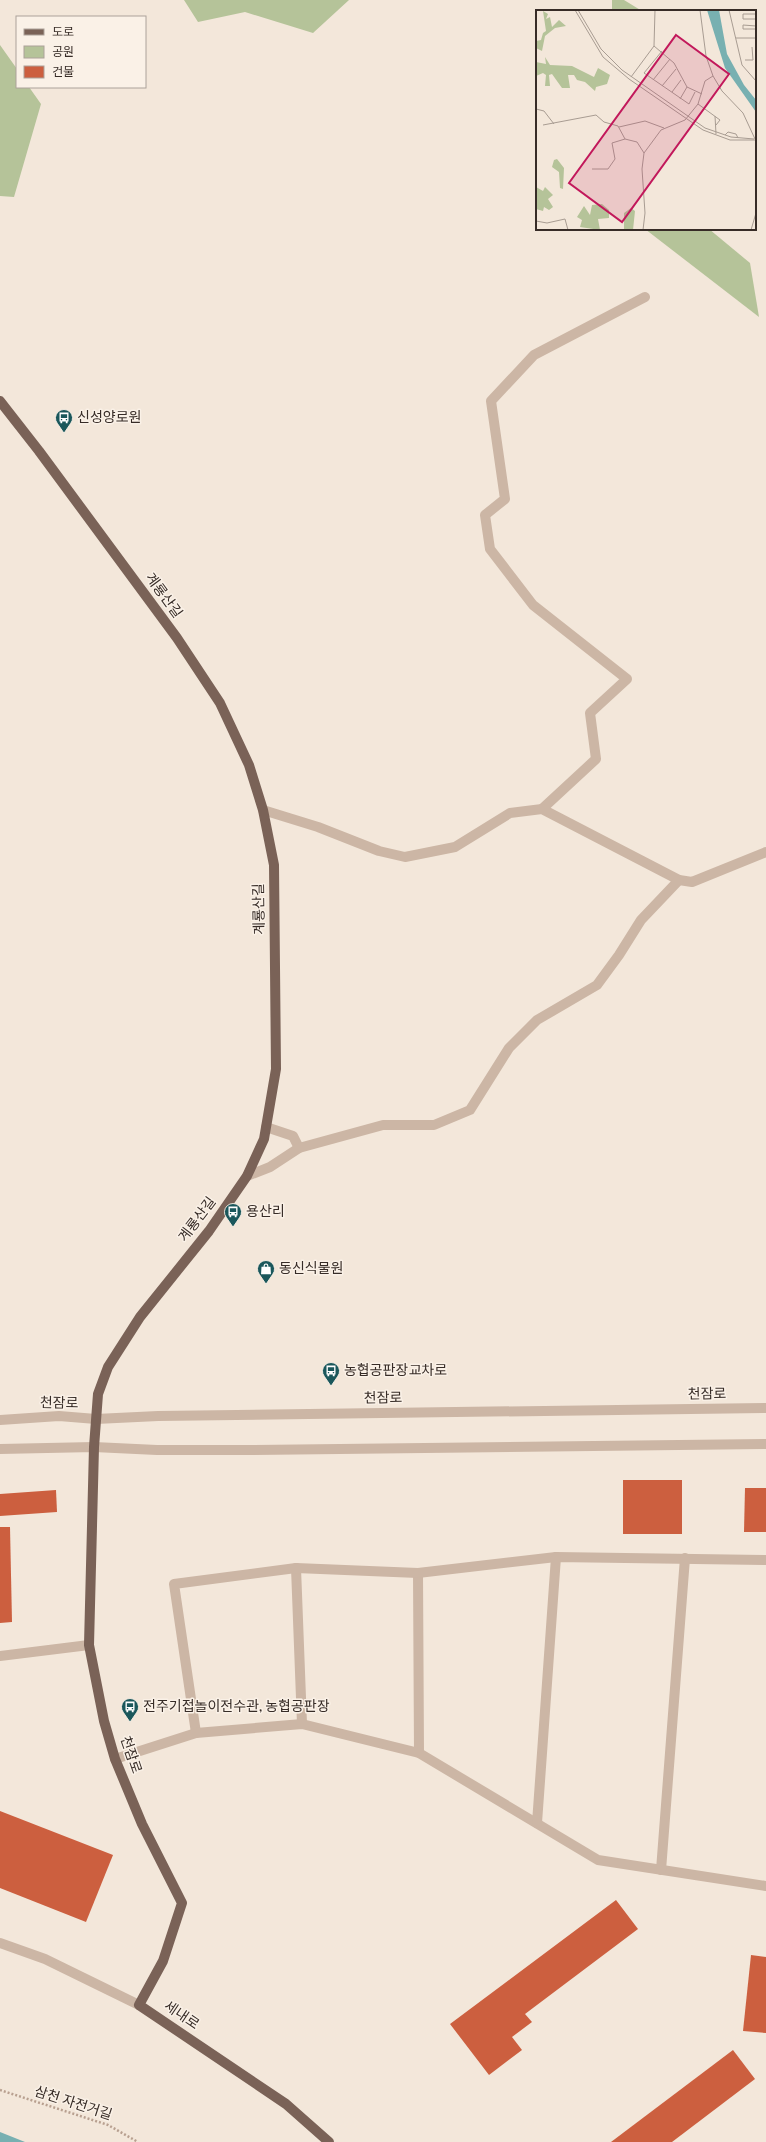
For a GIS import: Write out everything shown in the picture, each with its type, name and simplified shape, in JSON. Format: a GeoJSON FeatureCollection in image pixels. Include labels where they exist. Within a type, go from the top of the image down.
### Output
{"type":"FeatureCollection","features":[{"type":"Feature","properties":{"kind":"main road","name":"계룡산길"},"geometry":{"type":"LineString","coordinates":[[0,401],[39,451],[177,638],[220,704],[249,765],[263,810],[274,865],[276,1069],[264,1139],[247,1176],[209,1231],[140,1317],[108,1367],[98,1394],[94,1447]]}},
{"type":"Feature","properties":{"kind":"main road","name":"천잠로"},"geometry":{"type":"LineString","coordinates":[[94,1447],[89,1645],[104,1721],[114,1759],[142,1824],[182,1903],[163,1961],[139,2005]]}},
{"type":"Feature","properties":{"kind":"main road","name":"세내로"},"geometry":{"type":"LineString","coordinates":[[139,2005],[286,2104],[329,2142]]}},
{"type":"Feature","properties":{"kind":"street"},"geometry":{"type":"LineString","coordinates":[[542,809],[596,758],[590,713],[627,679],[533,606],[490,550],[485,515],[505,499],[491,401],[534,355],[645,297]]}},
{"type":"Feature","properties":{"kind":"street"},"geometry":{"type":"LineString","coordinates":[[263,810],[318,826],[379,851],[405,857],[455,847],[510,813],[542,809],[679,880],[692,882],[766,852]]}},
{"type":"Feature","properties":{"kind":"street"},"geometry":{"type":"LineString","coordinates":[[247,1176],[270,1167],[299,1148],[383,1125],[434,1125],[470,1110],[509,1048],[537,1020],[597,985],[641,920],[679,880]]}},
{"type":"Feature","properties":{"kind":"street"},"geometry":{"type":"LineString","coordinates":[[266,1127],[293,1136],[299,1148]]}},
{"type":"Feature","properties":{"kind":"street","name":"천잠로"},"geometry":{"type":"LineString","coordinates":[[0,1420],[59,1416],[96,1419],[158,1416],[766,1408]]}},
{"type":"Feature","properties":{"kind":"street"},"geometry":{"type":"LineString","coordinates":[[0,1449],[94,1447],[157,1450],[231,1450],[766,1444]]}},
{"type":"Feature","properties":{"kind":"street"},"geometry":{"type":"LineString","coordinates":[[537,1823],[556,1557]]}},
{"type":"Feature","properties":{"kind":"street"},"geometry":{"type":"LineString","coordinates":[[196,1733],[174,1584],[296,1568],[418,1572],[556,1557],[766,1560]]}},
{"type":"Feature","properties":{"kind":"street"},"geometry":{"type":"LineString","coordinates":[[662,1870],[686,1558]]}},
{"type":"Feature","properties":{"kind":"street"},"geometry":{"type":"LineString","coordinates":[[296,1568],[302,1724]]}},
{"type":"Feature","properties":{"kind":"street"},"geometry":{"type":"LineString","coordinates":[[418,1572],[419,1753]]}},
{"type":"Feature","properties":{"kind":"street"},"geometry":{"type":"LineString","coordinates":[[0,1656],[89,1645]]}},
{"type":"Feature","properties":{"kind":"street"},"geometry":{"type":"LineString","coordinates":[[114,1759],[196,1733],[302,1724],[419,1753],[598,1860],[766,1886]]}},
{"type":"Feature","properties":{"kind":"street","name":"세내로"},"geometry":{"type":"LineString","coordinates":[[0,1943],[45,1959],[139,2005]]}},
{"type":"Feature","properties":{"kind":"path","name":"삼천 자전거길"},"geometry":{"type":"LineString","coordinates":[[0,2090],[108,2125],[138,2142]]}},
{"type":"Feature","properties":{"kind":"green space"},"geometry":{"type":"Polygon","coordinates":[[[184,0],[349,0],[313,33],[245,12],[198,22],[184,0]]]}},
{"type":"Feature","properties":{"kind":"green space"},"geometry":{"type":"Polygon","coordinates":[[[612,0],[624,0],[640,10],[612,10],[612,0]]]}},
{"type":"Feature","properties":{"kind":"green space"},"geometry":{"type":"Polygon","coordinates":[[[0,45],[16,68],[16,88],[30,88],[41,104],[14,197],[0,196],[0,45]]]}},
{"type":"Feature","properties":{"kind":"green space"},"geometry":{"type":"Polygon","coordinates":[[[646,230],[710,230],[750,263],[759,317],[646,230]]]}},
{"type":"Feature","properties":{"kind":"water"},"geometry":{"type":"Polygon","coordinates":[[[0,2132],[25,2142],[0,2142],[0,2132]]]}},
{"type":"Feature","properties":{"kind":"building"},"geometry":{"type":"Polygon","coordinates":[[[623,1480],[682,1480],[682,1534],[623,1534],[623,1480]]]}},
{"type":"Feature","properties":{"kind":"building"},"geometry":{"type":"Polygon","coordinates":[[[745,1488],[766,1488],[766,1532],[744,1532],[745,1488]]]}},
{"type":"Feature","properties":{"kind":"building"},"geometry":{"type":"Polygon","coordinates":[[[56,1490],[57,1512],[0,1516],[0,1494],[56,1490]]]}},
{"type":"Feature","properties":{"kind":"building"},"geometry":{"type":"Polygon","coordinates":[[[0,1527],[10,1527],[12,1622],[0,1623],[0,1527]]]}},
{"type":"Feature","properties":{"kind":"building"},"geometry":{"type":"Polygon","coordinates":[[[0,1811],[113,1855],[86,1922],[0,1888],[0,1811]]]}},
{"type":"Feature","properties":{"kind":"building"},"geometry":{"type":"Polygon","coordinates":[[[616,1900],[638,1929],[525,2014],[532,2022],[512,2037],[522,2050],[489,2075],[450,2024],[616,1900]]]}},
{"type":"Feature","properties":{"kind":"building"},"geometry":{"type":"Polygon","coordinates":[[[751,1955],[766,1957],[766,2033],[743,2031],[751,1955]]]}},
{"type":"Feature","properties":{"kind":"building"},"geometry":{"type":"Polygon","coordinates":[[[733,2050],[755,2079],[672,2142],[611,2142],[733,2050]]]}},
{"type":"Feature","properties":{"kind":"place","name":"신성양로원"},"geometry":{"type":"Point","coordinates":[64,433]}},
{"type":"Feature","properties":{"kind":"place","name":"용산리"},"geometry":{"type":"Point","coordinates":[233,1227]}},
{"type":"Feature","properties":{"kind":"place","name":"동신식물원"},"geometry":{"type":"Point","coordinates":[266,1284]}},
{"type":"Feature","properties":{"kind":"place","name":"농협공판장교차로"},"geometry":{"type":"Point","coordinates":[331,1386]}},
{"type":"Feature","properties":{"kind":"place","name":"전주기접놀이전수관, 농협공판장"},"geometry":{"type":"Point","coordinates":[130,1722]}}]}
